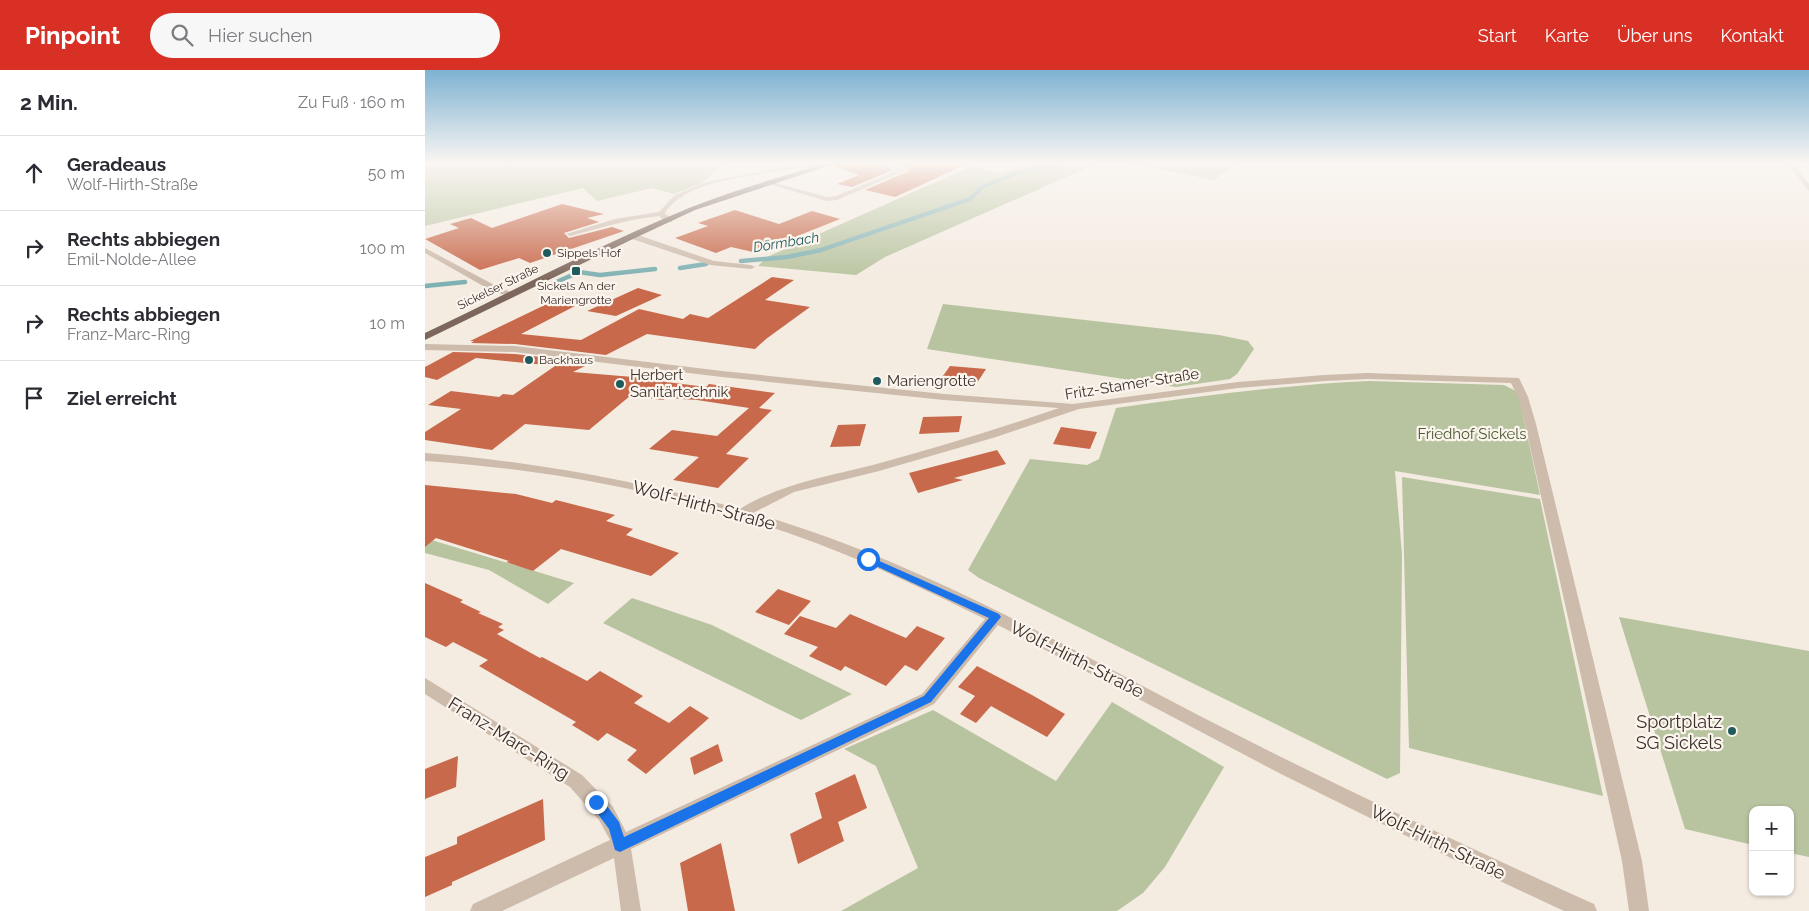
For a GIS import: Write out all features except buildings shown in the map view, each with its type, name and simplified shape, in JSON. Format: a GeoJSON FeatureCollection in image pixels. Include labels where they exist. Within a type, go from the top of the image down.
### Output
{"type":"FeatureCollection","features":[{"type":"Feature","properties":{"kind":"main road","name":"Sickelser Straße"},"geometry":{"type":"LineString","coordinates":[[425,337],[632,236],[712,202]]}},
{"type":"Feature","properties":{"kind":"street"},"geometry":{"type":"LineString","coordinates":[[570,234],[620,220],[661,214],[670,202]]}},
{"type":"Feature","properties":{"kind":"street"},"geometry":{"type":"LineString","coordinates":[[661,214],[669,220]]}},
{"type":"Feature","properties":{"kind":"street"},"geometry":{"type":"LineString","coordinates":[[632,236],[713,263],[751,266]]}},
{"type":"Feature","properties":{"kind":"street"},"geometry":{"type":"LineString","coordinates":[[425,250],[495,289],[512,294]]}},
{"type":"Feature","properties":{"kind":"street"},"geometry":{"type":"LineString","coordinates":[[425,347],[515,349],[742,376],[944,397],[1077,406]]}},
{"type":"Feature","properties":{"kind":"street","name":"Fritz-Stamer-Straße"},"geometry":{"type":"LineString","coordinates":[[742,514],[761,502],[790,489],[875,468],[992,435],[1077,406],[1238,385],[1324,378],[1367,376],[1515,380],[1526,407],[1537,452],[1632,861],[1639,911]]}},
{"type":"Feature","properties":{"kind":"street","name":"Wolf-Hirth-Straße"},"geometry":{"type":"LineString","coordinates":[[425,457],[515,465],[588,476],[650,489],[742,514],[835,545],[996,617],[1255,752],[1447,848],[1587,911]]}},
{"type":"Feature","properties":{"kind":"street"},"geometry":{"type":"LineString","coordinates":[[480,911],[927,699],[996,617]]}},
{"type":"Feature","properties":{"kind":"street","name":"Franz-Marc-Ring"},"geometry":{"type":"LineString","coordinates":[[425,685],[576,781],[596,802],[614,826],[626,868],[631,911]]}},
{"type":"Feature","properties":{"kind":"green space"},"geometry":{"type":"Polygon","coordinates":[[[425,202],[524,202],[425,226],[425,202]]]}},
{"type":"Feature","properties":{"kind":"green space"},"geometry":{"type":"Polygon","coordinates":[[[890,202],[1009,202],[885,257],[856,275],[758,266],[767,257],[890,202]]]}},
{"type":"Feature","properties":{"kind":"green space"},"geometry":{"type":"Polygon","coordinates":[[[943,304],[1219,335],[1248,341],[1254,349],[1237,374],[1230,379],[1176,387],[927,349],[943,304]]]}},
{"type":"Feature","properties":{"kind":"green space","name":"Friedhof Sickels"},"geometry":{"type":"Polygon","coordinates":[[[1369,381],[1504,385],[1518,392],[1540,495],[1395,471],[1402,554],[1400,773],[1387,779],[979,578],[968,570],[1030,459],[1087,465],[1099,459],[1116,408],[1305,385],[1369,381]]]}},
{"type":"Feature","properties":{"kind":"green space"},"geometry":{"type":"Polygon","coordinates":[[[1402,477],[1540,499],[1603,796],[1409,748],[1402,477]]]}},
{"type":"Feature","properties":{"kind":"green space"},"geometry":{"type":"Polygon","coordinates":[[[425,538],[574,583],[548,604],[489,570],[425,553],[425,538]]]}},
{"type":"Feature","properties":{"kind":"green space"},"geometry":{"type":"Polygon","coordinates":[[[632,598],[712,625],[852,694],[801,720],[603,623],[632,598]]]}},
{"type":"Feature","properties":{"kind":"green space","name":"Sportplatz SG Sickels"},"geometry":{"type":"Polygon","coordinates":[[[1619,617],[1809,651],[1809,857],[1794,854],[1794,806],[1749,806],[1749,844],[1685,829],[1619,617]]]}},
{"type":"Feature","properties":{"kind":"green space"},"geometry":{"type":"Polygon","coordinates":[[[1112,702],[1224,767],[1165,867],[1143,893],[1117,911],[841,911],[918,868],[876,766],[844,749],[933,710],[1056,781],[1112,702]]]}},
{"type":"Feature","properties":{"kind":"waterway","name":"Dörmbach"},"geometry":{"type":"LineString","coordinates":[[821,250],[961,202]]}},
{"type":"Feature","properties":{"kind":"waterway","name":"Dörmbach"},"geometry":{"type":"LineString","coordinates":[[741,261],[787,257],[821,250]]}},
{"type":"Feature","properties":{"kind":"waterway","name":"Dörmbach"},"geometry":{"type":"LineString","coordinates":[[680,268],[706,264]]}},
{"type":"Feature","properties":{"kind":"waterway","name":"Dörmbach"},"geometry":{"type":"LineString","coordinates":[[543,288],[579,272],[600,275],[655,269]]}},
{"type":"Feature","properties":{"kind":"waterway","name":"Dörmbach"},"geometry":{"type":"LineString","coordinates":[[425,286],[465,282]]}},
{"type":"Feature","properties":{"kind":"place","name":"Sippels Hof"},"geometry":{"type":"Point","coordinates":[547,253]}},
{"type":"Feature","properties":{"kind":"place","name":"Sickels An der Mariengrotte"},"geometry":{"type":"Point","coordinates":[576,271]}},
{"type":"Feature","properties":{"kind":"place","name":"Backhaus"},"geometry":{"type":"Point","coordinates":[529,360]}},
{"type":"Feature","properties":{"kind":"place","name":"Mariengrotte"},"geometry":{"type":"Point","coordinates":[877,381]}},
{"type":"Feature","properties":{"kind":"place","name":"Herbert Sanitärtechnik"},"geometry":{"type":"Point","coordinates":[620,384]}},
{"type":"Feature","properties":{"kind":"place","name":"Sportplatz SG Sickels"},"geometry":{"type":"Point","coordinates":[1732,731]}},
{"type":"Feature","properties":{"kind":"route"},"geometry":{"type":"LineString","coordinates":[[596,802],[614,826],[620,846],[927,699],[996,617],[868,559]]}}]}
